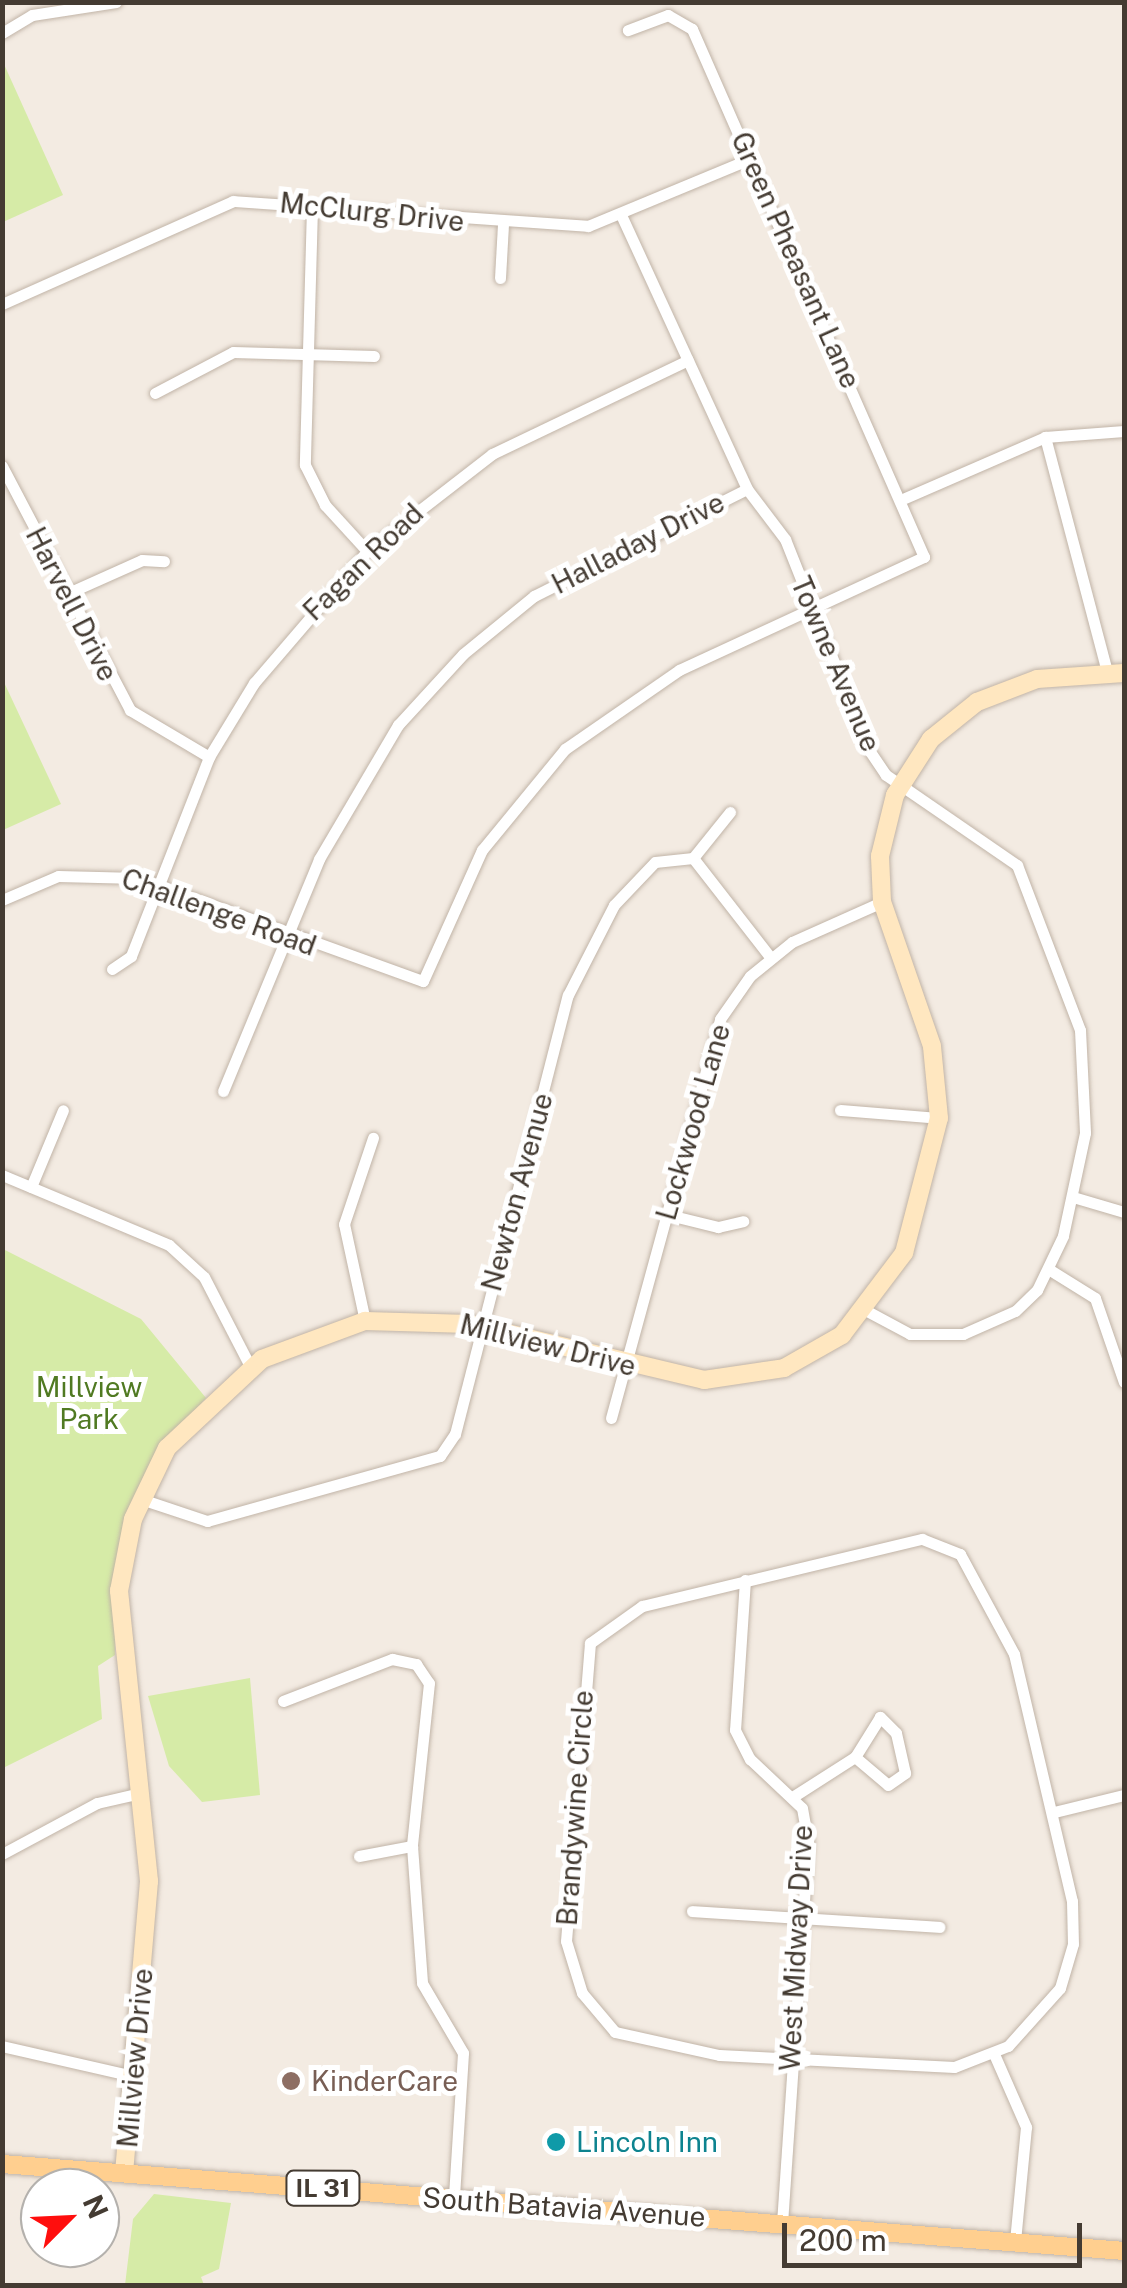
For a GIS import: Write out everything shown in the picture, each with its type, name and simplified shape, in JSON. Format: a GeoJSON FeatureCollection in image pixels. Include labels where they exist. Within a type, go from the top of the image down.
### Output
{"type":"FeatureCollection","features":[{"type":"Feature","properties":{"kind":"main road","name":"South Batavia Avenue"},"geometry":{"type":"LineString","coordinates":[[2,2164],[1124,2251]]}},
{"type":"Feature","properties":{"kind":"street"},"geometry":{"type":"LineString","coordinates":[[2,34],[32,15],[116,2]]}},
{"type":"Feature","properties":{"kind":"street","name":"Green Pheasant Lane"},"geometry":{"type":"LineString","coordinates":[[628,30],[668,16],[686,22],[905,498],[924,557],[814,612]]}},
{"type":"Feature","properties":{"kind":"street","name":"McClurg Drive"},"geometry":{"type":"LineString","coordinates":[[2,304],[217,205],[312,207],[504,224],[588,226],[622,217],[750,159]]}},
{"type":"Feature","properties":{"kind":"street"},"geometry":{"type":"LineString","coordinates":[[312,207],[304,464],[324,505],[367,551]]}},
{"type":"Feature","properties":{"kind":"street","name":"Towne Avenue"},"geometry":{"type":"LineString","coordinates":[[622,217],[747,489],[784,540],[869,750],[900,784],[1002,850],[1027,881],[1082,1046],[1087,1097],[1072,1197],[1050,1270],[1016,1311],[963,1334],[910,1334],[867,1311]]}},
{"type":"Feature","properties":{"kind":"street"},"geometry":{"type":"LineString","coordinates":[[500,278],[504,224]]}},
{"type":"Feature","properties":{"kind":"street"},"geometry":{"type":"LineString","coordinates":[[155,393],[233,352],[306,351],[374,356]]}},
{"type":"Feature","properties":{"kind":"street","name":"Fagan Road"},"geometry":{"type":"LineString","coordinates":[[112,969],[130,956],[209,757],[289,637],[367,551],[492,454],[688,360]]}},
{"type":"Feature","properties":{"kind":"street"},"geometry":{"type":"LineString","coordinates":[[905,498],[1046,437],[1124,431]]}},
{"type":"Feature","properties":{"kind":"street"},"geometry":{"type":"LineString","coordinates":[[1046,437],[1116,673]]}},
{"type":"Feature","properties":{"kind":"street","name":"Harvell Drive"},"geometry":{"type":"LineString","coordinates":[[2,466],[130,710],[209,757]]}},
{"type":"Feature","properties":{"kind":"street","name":"Halladay Drive"},"geometry":{"type":"LineString","coordinates":[[223,1091],[350,796],[463,654],[612,549],[747,489]]}},
{"type":"Feature","properties":{"kind":"street"},"geometry":{"type":"LineString","coordinates":[[66,594],[142,560],[164,561]]}},
{"type":"Feature","properties":{"kind":"street","name":"Challenge Road"},"geometry":{"type":"LineString","coordinates":[[2,900],[84,872],[159,885],[411,984],[430,970],[482,850],[565,750],[679,670],[814,612]]}},
{"type":"Feature","properties":{"kind":"street","name":"Millview Drive"},"geometry":{"type":"LineString","coordinates":[[124,2173],[149,1881],[118,1612],[140,1499],[186,1424],[250,1366],[365,1321],[482,1328],[704,1380],[753,1377],[814,1354],[867,1311],[904,1253],[939,1118],[932,1046],[882,902],[883,833],[900,784],[931,739],[977,702],[1038,678],[1116,673]]}},
{"type":"Feature","properties":{"kind":"street"},"geometry":{"type":"LineString","coordinates":[[730,812],[693,858],[770,957]]}},
{"type":"Feature","properties":{"kind":"street","name":"Newton Avenue"},"geometry":{"type":"LineString","coordinates":[[140,1499],[207,1521],[432,1461],[454,1434],[580,966],[644,871],[668,857],[693,858]]}},
{"type":"Feature","properties":{"kind":"street","name":"Lockwood Lane"},"geometry":{"type":"LineString","coordinates":[[611,1418],[709,1044],[733,997],[770,957],[882,902]]}},
{"type":"Feature","properties":{"kind":"street"},"geometry":{"type":"LineString","coordinates":[[30,1186],[63,1110]]}},
{"type":"Feature","properties":{"kind":"street"},"geometry":{"type":"LineString","coordinates":[[840,1110],[939,1118]]}},
{"type":"Feature","properties":{"kind":"street"},"geometry":{"type":"LineString","coordinates":[[365,1321],[344,1224],[373,1138]]}},
{"type":"Feature","properties":{"kind":"street"},"geometry":{"type":"LineString","coordinates":[[2,1175],[178,1252],[204,1277],[250,1366]]}},
{"type":"Feature","properties":{"kind":"street"},"geometry":{"type":"LineString","coordinates":[[1072,1197],[1124,1212]]}},
{"type":"Feature","properties":{"kind":"street"},"geometry":{"type":"LineString","coordinates":[[665,1214],[718,1227],[742,1222]]}},
{"type":"Feature","properties":{"kind":"street"},"geometry":{"type":"LineString","coordinates":[[1050,1270],[1096,1298],[1124,1382]]}},
{"type":"Feature","properties":{"kind":"street","name":"Brandywine Circle"},"geometry":{"type":"LineString","coordinates":[[896,1542],[949,1545],[1008,1637],[1054,1812],[1075,1921],[1069,1966],[1045,2011],[994,2054],[938,2068],[656,2048],[615,2032],[582,1992],[566,1941],[590,1642],[621,1614],[896,1542]]}},
{"type":"Feature","properties":{"kind":"street","name":"West Midway Drive"},"geometry":{"type":"LineString","coordinates":[[745,1580],[735,1730],[750,1759],[794,1796],[808,1842],[782,2224]]}},
{"type":"Feature","properties":{"kind":"street"},"geometry":{"type":"LineString","coordinates":[[283,1701],[392,1659],[424,1672],[432,1697],[412,1846],[422,1983],[463,2053],[454,2198]]}},
{"type":"Feature","properties":{"kind":"street"},"geometry":{"type":"LineString","coordinates":[[794,1796],[855,1757],[880,1717],[896,1733],[906,1774],[888,1784],[855,1757]]}},
{"type":"Feature","properties":{"kind":"street"},"geometry":{"type":"LineString","coordinates":[[2,1854],[97,1803],[140,1793]]}},
{"type":"Feature","properties":{"kind":"street"},"geometry":{"type":"LineString","coordinates":[[1054,1812],[1124,1795]]}},
{"type":"Feature","properties":{"kind":"street"},"geometry":{"type":"LineString","coordinates":[[359,1856],[412,1846]]}},
{"type":"Feature","properties":{"kind":"street"},"geometry":{"type":"LineString","coordinates":[[692,1911],[939,1927]]}},
{"type":"Feature","properties":{"kind":"street"},"geometry":{"type":"LineString","coordinates":[[2,2046],[134,2076]]}},
{"type":"Feature","properties":{"kind":"street"},"geometry":{"type":"LineString","coordinates":[[994,2054],[1026,2127],[1015,2242]]}},
{"type":"Feature","properties":{"kind":"green space"},"geometry":{"type":"Polygon","coordinates":[[[3,62],[63,195],[2,222],[3,62]]]}},
{"type":"Feature","properties":{"kind":"green space"},"geometry":{"type":"Polygon","coordinates":[[[2,678],[61,804],[3,830],[2,830],[2,678]]]}},
{"type":"Feature","properties":{"kind":"green space","name":"Millview Park"},"geometry":{"type":"Polygon","coordinates":[[[3,1249],[141,1319],[206,1398],[164,1446],[115,1593],[115,1655],[98,1666],[102,1719],[3,1768],[3,1249]]]}},
{"type":"Feature","properties":{"kind":"green space"},"geometry":{"type":"Polygon","coordinates":[[[250,1678],[260,1795],[202,1802],[169,1766],[148,1696],[250,1678]]]}},
{"type":"Feature","properties":{"kind":"green space"},"geometry":{"type":"Polygon","coordinates":[[[154,2194],[231,2203],[219,2269],[201,2277],[204,2285],[125,2285],[133,2219],[154,2194]]]}},
{"type":"Feature","properties":{"kind":"place","name":"KinderCare"},"geometry":{"type":"Point","coordinates":[291,2081]}},
{"type":"Feature","properties":{"kind":"place","name":"Lincoln Inn"},"geometry":{"type":"Point","coordinates":[556,2142]}}]}
